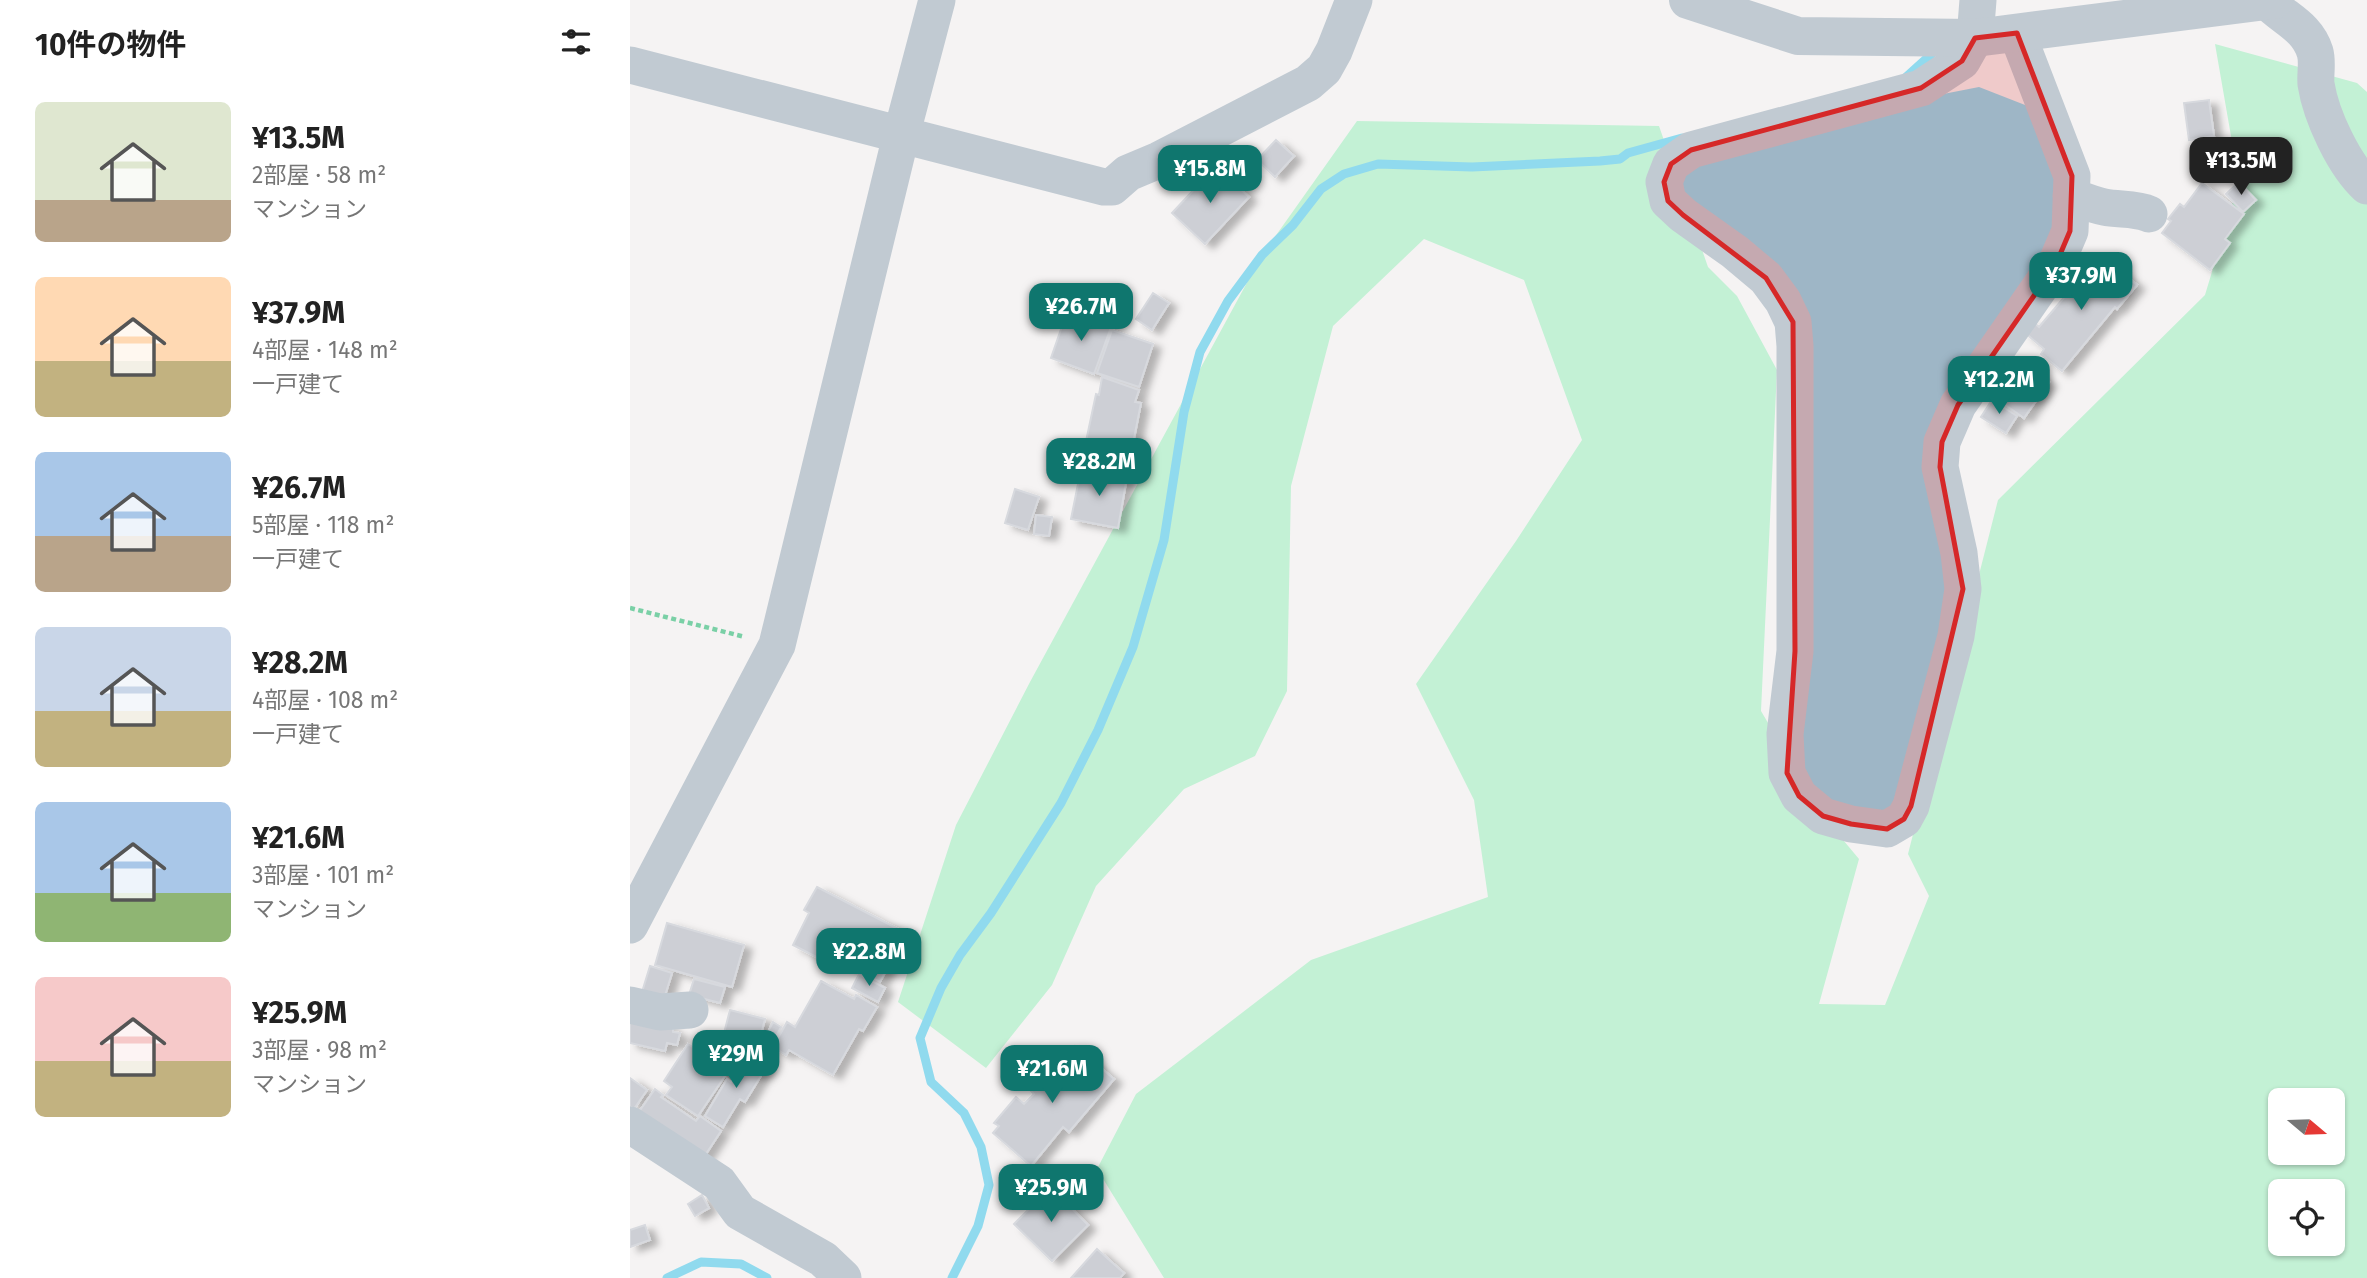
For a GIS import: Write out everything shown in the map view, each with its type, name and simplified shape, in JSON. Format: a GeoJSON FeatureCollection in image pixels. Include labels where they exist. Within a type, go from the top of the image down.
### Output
{"type":"FeatureCollection","features":[{"type":"Feature","properties":{"kind":"street"},"geometry":{"type":"LineString","coordinates":[[630,925],[777,645],[937,0]]}},
{"type":"Feature","properties":{"kind":"street"},"geometry":{"type":"LineString","coordinates":[[630,65],[1112,187],[1128,173],[1159,160],[1308,83],[1324,69],[1334,51],[1354,0]]}},
{"type":"Feature","properties":{"kind":"street"},"geometry":{"type":"LineString","coordinates":[[1688,0],[1798,36],[1975,38],[2270,1],[2281,15],[2297,23],[2315,52],[2316,85],[2324,110],[2340,148],[2357,178],[2367,187]]}},
{"type":"Feature","properties":{"kind":"street"},"geometry":{"type":"LineString","coordinates":[[1978,0],[1975,38],[1962,61],[1921,88],[1691,150],[1671,164],[1664,182],[1668,201],[1766,278],[1783,301],[1793,322],[1795,650],[1785,734],[1787,773],[1799,796],[1823,816],[1851,824],[1887,829],[1904,819],[1911,806],[1956,636],[1964,589],[1940,467],[1942,442],[1958,405],[2056,264],[2070,231],[2072,176],[2017,33]]}},
{"type":"Feature","properties":{"kind":"street"},"geometry":{"type":"LineString","coordinates":[[2071,196],[2100,207],[2141,210],[2149,214]]}},
{"type":"Feature","properties":{"kind":"street"},"geometry":{"type":"LineString","coordinates":[[630,1005],[660,1012],[690,1010]]}},
{"type":"Feature","properties":{"kind":"street"},"geometry":{"type":"LineString","coordinates":[[630,1125],[719,1183],[740,1212],[823,1259],[843,1278]]}},
{"type":"Feature","properties":{"kind":"path"},"geometry":{"type":"LineString","coordinates":[[630,608],[777,645]]}},
{"type":"Feature","properties":{"kind":"highlighted area"},"geometry":{"type":"Polygon","coordinates":[[[2017,33],[2072,176],[2070,231],[2056,264],[1958,405],[1942,442],[1940,467],[1963,589],[1911,806],[1904,819],[1887,829],[1851,824],[1823,816],[1799,796],[1787,773],[1795,651],[1793,322],[1766,278],[1668,201],[1664,182],[1671,164],[1691,150],[1921,88],[1962,61],[1975,38],[2017,33]]]}},
{"type":"Feature","properties":{"kind":"green space"},"geometry":{"type":"Polygon","coordinates":[[[2215,44],[2357,83],[2367,92],[2367,1278],[1164,1278],[1097,1169],[1136,1094],[1311,960],[1488,897],[1474,800],[1416,684],[1516,541],[1582,440],[1524,280],[1424,239],[1333,326],[1291,486],[1287,691],[1255,756],[1184,789],[1096,886],[1052,985],[986,1068],[898,1002],[956,825],[1030,682],[1262,255],[1357,121],[1659,126],[1708,267],[1737,296],[1777,370],[1761,711],[1823,816],[1859,859],[1819,1004],[1885,1005],[1929,896],[1908,854],[1998,500],[2205,295],[2239,182],[2215,44]]]}},
{"type":"Feature","properties":{"kind":"water"},"geometry":{"type":"Polygon","coordinates":[[[1979,87],[2035,109],[2060,178],[2059,229],[1948,399],[1952,589],[1900,801],[1885,817],[1829,805],[1798,770],[1807,345],[1679,195],[1680,171],[1928,97],[1979,87]]]}},
{"type":"Feature","properties":{"kind":"building"},"geometry":{"type":"Polygon","coordinates":[[[2209,100],[2214,136],[2189,140],[2184,103],[2209,100]]]}},
{"type":"Feature","properties":{"kind":"building"},"geometry":{"type":"Polygon","coordinates":[[[1276,140],[1294,156],[1275,177],[1257,160],[1276,140]]]}},
{"type":"Feature","properties":{"kind":"building"},"geometry":{"type":"Polygon","coordinates":[[[1216,166],[1249,197],[1205,244],[1172,213],[1216,166]]]}},
{"type":"Feature","properties":{"kind":"building"},"geometry":{"type":"Polygon","coordinates":[[[2239,182],[2256,200],[2243,212],[2226,194],[2239,182]]]}},
{"type":"Feature","properties":{"kind":"building"},"geometry":{"type":"Polygon","coordinates":[[[2202,183],[2244,214],[2225,239],[2230,243],[2210,270],[2162,233],[2171,221],[2168,219],[2180,204],[2184,207],[2202,183]]]}},
{"type":"Feature","properties":{"kind":"building"},"geometry":{"type":"Polygon","coordinates":[[[2100,255],[2137,285],[2117,309],[2115,307],[2062,371],[2041,354],[2044,349],[2024,332],[2033,322],[2039,327],[2100,255]]]}},
{"type":"Feature","properties":{"kind":"building"},"geometry":{"type":"Polygon","coordinates":[[[1153,293],[1169,303],[1152,330],[1136,319],[1153,293]]]}},
{"type":"Feature","properties":{"kind":"building"},"geometry":{"type":"Polygon","coordinates":[[[1067,312],[1111,327],[1094,374],[1051,358],[1067,312]]]}},
{"type":"Feature","properties":{"kind":"building"},"geometry":{"type":"Polygon","coordinates":[[[1112,330],[1153,344],[1139,387],[1097,373],[1112,330]]]}},
{"type":"Feature","properties":{"kind":"building"},"geometry":{"type":"Polygon","coordinates":[[[2015,358],[2049,382],[2024,418],[1994,397],[1996,393],[1992,391],[2015,358]]]}},
{"type":"Feature","properties":{"kind":"building"},"geometry":{"type":"Polygon","coordinates":[[[1102,377],[1139,390],[1135,402],[1141,403],[1127,474],[1081,465],[1102,377]]]}},
{"type":"Feature","properties":{"kind":"building"},"geometry":{"type":"Polygon","coordinates":[[[1992,400],[2017,416],[2006,433],[1981,417],[1992,400]]]}},
{"type":"Feature","properties":{"kind":"building"},"geometry":{"type":"Polygon","coordinates":[[[1081,469],[1127,477],[1118,528],[1071,519],[1081,469]]]}},
{"type":"Feature","properties":{"kind":"building"},"geometry":{"type":"Polygon","coordinates":[[[1015,489],[1039,497],[1028,530],[1005,523],[1015,489]]]}},
{"type":"Feature","properties":{"kind":"building"},"geometry":{"type":"Polygon","coordinates":[[[1036,515],[1052,517],[1049,536],[1034,534],[1036,515]]]}},
{"type":"Feature","properties":{"kind":"building"},"geometry":{"type":"Polygon","coordinates":[[[817,887],[906,933],[880,982],[830,956],[826,962],[793,945],[809,913],[804,910],[817,887]]]}},
{"type":"Feature","properties":{"kind":"building"},"geometry":{"type":"Polygon","coordinates":[[[667,923],[744,945],[732,987],[655,965],[667,923]]]}},
{"type":"Feature","properties":{"kind":"building"},"geometry":{"type":"Polygon","coordinates":[[[650,966],[672,973],[664,999],[642,992],[650,966]]]}},
{"type":"Feature","properties":{"kind":"building"},"geometry":{"type":"Polygon","coordinates":[[[859,974],[885,988],[878,1002],[852,988],[859,974]]]}},
{"type":"Feature","properties":{"kind":"building"},"geometry":{"type":"Polygon","coordinates":[[[694,979],[725,987],[720,1003],[689,995],[694,979]]]}},
{"type":"Feature","properties":{"kind":"building"},"geometry":{"type":"Polygon","coordinates":[[[821,981],[854,999],[856,995],[877,1007],[863,1031],[859,1029],[833,1075],[789,1050],[786,1055],[773,1047],[787,1022],[795,1027],[821,981]]]}},
{"type":"Feature","properties":{"kind":"building"},"geometry":{"type":"Polygon","coordinates":[[[730,1010],[765,1019],[758,1046],[723,1037],[730,1010]]]}},
{"type":"Feature","properties":{"kind":"building"},"geometry":{"type":"Polygon","coordinates":[[[630,1018],[673,1028],[673,1032],[680,1033],[677,1045],[667,1043],[665,1051],[630,1043],[630,1018]]]}},
{"type":"Feature","properties":{"kind":"building"},"geometry":{"type":"Polygon","coordinates":[[[773,1022],[781,1027],[772,1044],[764,1040],[773,1022]]]}},
{"type":"Feature","properties":{"kind":"building"},"geometry":{"type":"Polygon","coordinates":[[[723,1038],[752,1047],[736,1072],[712,1057],[723,1038]]]}},
{"type":"Feature","properties":{"kind":"building"},"geometry":{"type":"Polygon","coordinates":[[[688,1044],[729,1070],[698,1116],[666,1095],[672,1087],[664,1081],[688,1044]]]}},
{"type":"Feature","properties":{"kind":"building"},"geometry":{"type":"Polygon","coordinates":[[[1075,1046],[1114,1079],[1069,1132],[1063,1127],[1031,1166],[993,1133],[999,1126],[994,1123],[1016,1097],[1024,1104],[1034,1094],[1028,1088],[1048,1065],[1054,1071],[1075,1046]]]}},
{"type":"Feature","properties":{"kind":"building"},"geometry":{"type":"Polygon","coordinates":[[[748,1054],[767,1066],[745,1102],[740,1099],[723,1127],[705,1116],[727,1079],[731,1082],[748,1054]]]}},
{"type":"Feature","properties":{"kind":"building"},"geometry":{"type":"Polygon","coordinates":[[[630,1078],[647,1090],[634,1109],[630,1106],[630,1078]]]}},
{"type":"Feature","properties":{"kind":"building"},"geometry":{"type":"Polygon","coordinates":[[[655,1089],[663,1095],[661,1097],[696,1121],[700,1116],[721,1131],[702,1160],[636,1116],[655,1089]]]}},
{"type":"Feature","properties":{"kind":"building"},"geometry":{"type":"Polygon","coordinates":[[[1051,1187],[1088,1225],[1052,1261],[1014,1224],[1051,1187]]]}},
{"type":"Feature","properties":{"kind":"building"},"geometry":{"type":"Polygon","coordinates":[[[702,1195],[709,1208],[695,1216],[688,1204],[702,1195]]]}},
{"type":"Feature","properties":{"kind":"building"},"geometry":{"type":"Polygon","coordinates":[[[645,1225],[650,1240],[630,1247],[630,1230],[645,1225]]]}},
{"type":"Feature","properties":{"kind":"building"},"geometry":{"type":"Polygon","coordinates":[[[1097,1249],[1124,1273],[1120,1278],[1071,1278],[1097,1249]]]}},
{"type":"Feature","properties":{"kind":"waterway"},"geometry":{"type":"LineString","coordinates":[[1905,78],[1936,50]]}},
{"type":"Feature","properties":{"kind":"waterway"},"geometry":{"type":"LineString","coordinates":[[952,1278],[978,1226],[989,1185],[981,1147],[964,1113],[931,1082],[920,1038],[941,988],[960,955],[991,913],[1061,803],[1098,730],[1133,647],[1164,540],[1184,412],[1200,352],[1228,301],[1262,255],[1293,225],[1321,189],[1344,174],[1378,164],[1472,167],[1620,159],[1628,153],[1682,138]]}},
{"type":"Feature","properties":{"kind":"waterway"},"geometry":{"type":"LineString","coordinates":[[667,1278],[701,1262],[741,1264],[767,1278]]}}]}
